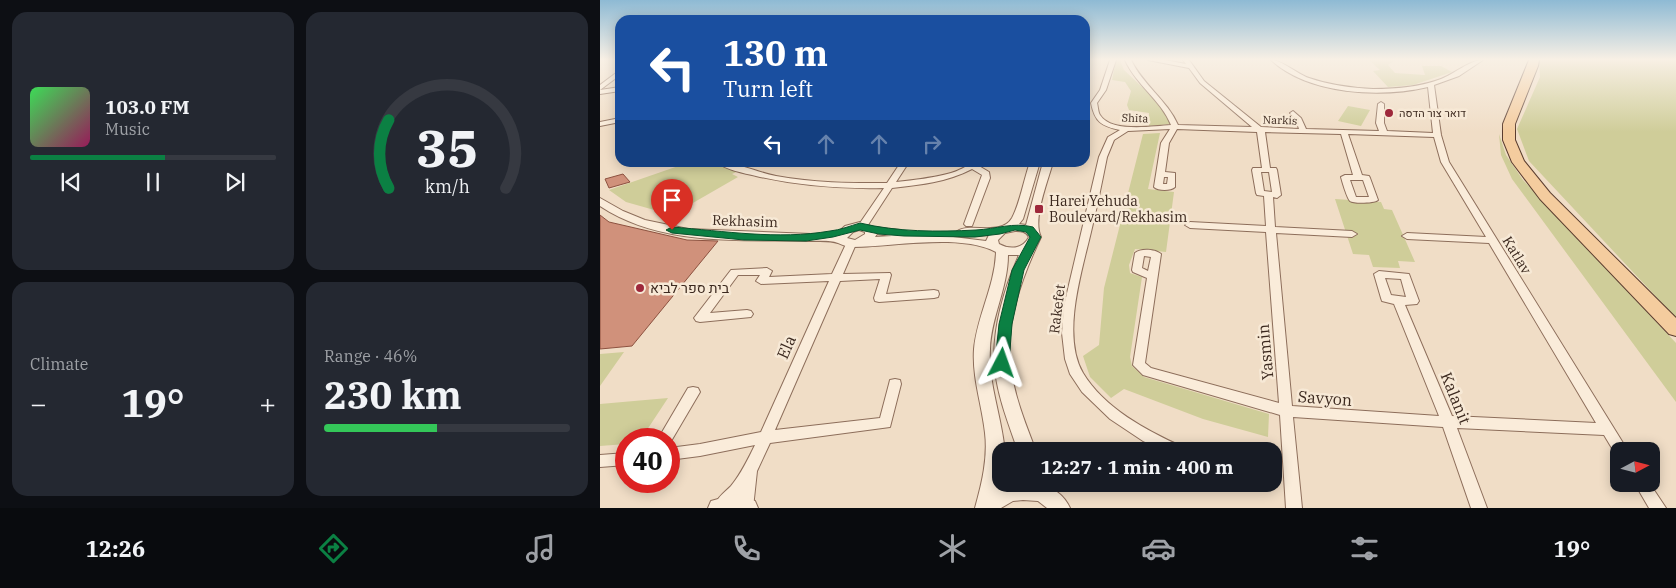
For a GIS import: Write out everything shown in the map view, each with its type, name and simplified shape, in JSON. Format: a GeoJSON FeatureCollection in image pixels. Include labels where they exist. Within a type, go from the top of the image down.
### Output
{"type":"FeatureCollection","features":[{"type":"Feature","properties":{"kind":"main road"},"geometry":{"type":"LineString","coordinates":[[1526,84],[1510,116],[1508,133],[1513,152],[1544,196],[1676,330]]}},
{"type":"Feature","properties":{"kind":"street","name":"Shita"},"geometry":{"type":"LineString","coordinates":[[1105,84],[1094,103],[1097,116],[1110,126],[1126,129],[1175,127]]}},
{"type":"Feature","properties":{"kind":"street"},"geometry":{"type":"LineString","coordinates":[[1144,84],[1163,103],[1172,117],[1175,127],[1165,143],[1162,174]]}},
{"type":"Feature","properties":{"kind":"street"},"geometry":{"type":"LineString","coordinates":[[1204,84],[1261,130]]}},
{"type":"Feature","properties":{"kind":"street"},"geometry":{"type":"LineString","coordinates":[[1328,84],[1353,90],[1386,91],[1434,84]]}},
{"type":"Feature","properties":{"kind":"street","name":"Katlav"},"geometry":{"type":"LineString","coordinates":[[1431,85],[1436,135],[1444,162],[1615,442]]}},
{"type":"Feature","properties":{"kind":"street"},"geometry":{"type":"LineString","coordinates":[[600,92],[615,90]]}},
{"type":"Feature","properties":{"kind":"street"},"geometry":{"type":"LineString","coordinates":[[1381,104],[1380,123],[1384,134]]}},
{"type":"Feature","properties":{"kind":"street"},"geometry":{"type":"LineString","coordinates":[[1293,114],[1300,118],[1304,132]]}},
{"type":"Feature","properties":{"kind":"street"},"geometry":{"type":"LineString","coordinates":[[600,124],[615,121]]}},
{"type":"Feature","properties":{"kind":"street","name":"Narkis"},"geometry":{"type":"LineString","coordinates":[[1175,127],[1436,135]]}},
{"type":"Feature","properties":{"kind":"street","name":"Rakefet"},"geometry":{"type":"LineString","coordinates":[[1126,129],[1111,139],[1103,157],[1069,309],[1068,339],[1071,361],[1083,383],[1100,403],[1122,420],[1162,442]]}},
{"type":"Feature","properties":{"kind":"street","name":"Yasmin"},"geometry":{"type":"LineString","coordinates":[[1261,130],[1266,170]]}},
{"type":"Feature","properties":{"kind":"street"},"geometry":{"type":"LineString","coordinates":[[1344,133],[1358,176]]}},
{"type":"Feature","properties":{"kind":"street"},"geometry":{"type":"LineString","coordinates":[[732,167],[787,181],[890,185],[934,181],[951,177],[974,167]]}},
{"type":"Feature","properties":{"kind":"street"},"geometry":{"type":"LineString","coordinates":[[850,239],[867,228],[902,167]]}},
{"type":"Feature","properties":{"kind":"street"},"geometry":{"type":"LineString","coordinates":[[969,224],[986,178],[986,174],[980,167]]}},
{"type":"Feature","properties":{"kind":"street"},"geometry":{"type":"LineString","coordinates":[[985,508],[994,467],[995,442],[980,366],[986,324],[1003,264],[998,249],[992,240],[1017,219],[1033,167]]}},
{"type":"Feature","properties":{"kind":"street"},"geometry":{"type":"LineString","coordinates":[[1024,442],[1002,363],[1006,324],[1018,270],[1035,237],[1032,231],[1032,221],[1047,167]]}},
{"type":"Feature","properties":{"kind":"street","name":"Yasmin"},"geometry":{"type":"LineString","coordinates":[[1256,170],[1273,170],[1277,195],[1268,194],[1260,193],[1256,170]]}},
{"type":"Feature","properties":{"kind":"street","name":"Yasmin"},"geometry":{"type":"LineString","coordinates":[[1268,194],[1294,508]]}},
{"type":"Feature","properties":{"kind":"street","name":"Rekhasim"},"geometry":{"type":"LineString","coordinates":[[600,201],[624,216],[645,224],[672,230],[714,235],[888,240],[968,240],[998,249]]}},
{"type":"Feature","properties":{"kind":"street"},"geometry":{"type":"LineString","coordinates":[[1190,225],[1352,234]]}},
{"type":"Feature","properties":{"kind":"street"},"geometry":{"type":"LineString","coordinates":[[867,228],[904,233],[975,233],[1025,228],[1032,231]]}},
{"type":"Feature","properties":{"kind":"street"},"geometry":{"type":"LineString","coordinates":[[850,239],[870,235],[867,228]]}},
{"type":"Feature","properties":{"kind":"street"},"geometry":{"type":"LineString","coordinates":[[1407,236],[1492,240]]}},
{"type":"Feature","properties":{"kind":"street","name":"Ela"},"geometry":{"type":"LineString","coordinates":[[718,508],[737,490],[753,465],[836,277],[850,239]]}},
{"type":"Feature","properties":{"kind":"street"},"geometry":{"type":"LineString","coordinates":[[998,249],[1012,252],[1029,247]]}},
{"type":"Feature","properties":{"kind":"street"},"geometry":{"type":"LineString","coordinates":[[747,314],[700,318],[735,272],[768,271],[761,281],[886,275],[879,298],[934,294]]}},
{"type":"Feature","properties":{"kind":"street","name":"Savyon"},"geometry":{"type":"LineString","coordinates":[[1151,276],[1140,365],[1147,372],[1286,412],[1607,429]]}},
{"type":"Feature","properties":{"kind":"street","name":"Kalanit"},"geometry":{"type":"LineString","coordinates":[[1398,301],[1448,422],[1479,508]]}},
{"type":"Feature","properties":{"kind":"street"},"geometry":{"type":"LineString","coordinates":[[680,453],[766,436],[885,423],[895,384]]}},
{"type":"Feature","properties":{"kind":"street"},"geometry":{"type":"LineString","coordinates":[[672,428],[693,392]]}},
{"type":"Feature","properties":{"kind":"street"},"geometry":{"type":"LineString","coordinates":[[600,461],[615,459]]}},
{"type":"Feature","properties":{"kind":"street","name":"Ela"},"geometry":{"type":"LineString","coordinates":[[747,507],[753,465]]}},
{"type":"Feature","properties":{"kind":"street"},"geometry":{"type":"LineString","coordinates":[[985,508],[997,498],[1012,492]]}},
{"type":"Feature","properties":{"kind":"street"},"geometry":{"type":"LineString","coordinates":[[1045,492],[1060,508]]}},
{"type":"Feature","properties":{"kind":"street"},"geometry":{"type":"LineString","coordinates":[[1647,492],[1658,508]]}},
{"type":"Feature","properties":{"kind":"street"},"geometry":{"type":"LineString","coordinates":[[718,508],[732,503],[747,507]]}},
{"type":"Feature","properties":{"kind":"shaded area"},"geometry":{"type":"Polygon","coordinates":[[[1126,84],[1139,84],[1156,100],[1172,124],[1149,126],[1149,113],[1129,110],[1127,105],[1131,91],[1126,84]]]}},
{"type":"Feature","properties":{"kind":"shaded area"},"geometry":{"type":"Polygon","coordinates":[[[1385,84],[1417,84],[1413,85],[1388,87],[1385,84]]]}},
{"type":"Feature","properties":{"kind":"shaded area"},"geometry":{"type":"Polygon","coordinates":[[[1537,84],[1676,84],[1676,318],[1529,161],[1517,129],[1537,84]]]}},
{"type":"Feature","properties":{"kind":"shaded area"},"geometry":{"type":"Polygon","coordinates":[[[1348,106],[1370,110],[1361,126],[1338,121],[1348,106]]]}},
{"type":"Feature","properties":{"kind":"shaded area"},"geometry":{"type":"Polygon","coordinates":[[[1160,133],[1148,189],[1174,192],[1166,252],[1135,249],[1129,265],[1130,273],[1142,277],[1130,357],[1132,366],[1144,377],[1269,414],[1268,437],[1203,419],[1124,389],[1111,398],[1090,377],[1083,356],[1099,345],[1104,288],[1143,134],[1160,133]]]}},
{"type":"Feature","properties":{"kind":"shaded area"},"geometry":{"type":"Polygon","coordinates":[[[1499,134],[1506,155],[1523,180],[1676,343],[1676,402],[1512,179],[1501,155],[1499,134]]]}},
{"type":"Feature","properties":{"kind":"shaded area"},"geometry":{"type":"Polygon","coordinates":[[[675,167],[747,167],[732,174],[738,177],[672,215],[626,202],[609,190],[675,167]]]}},
{"type":"Feature","properties":{"kind":"shaded area"},"geometry":{"type":"Polygon","coordinates":[[[1335,199],[1381,202],[1384,209],[1392,210],[1415,262],[1398,261],[1400,268],[1373,267],[1369,255],[1353,254],[1335,199]]]}},
{"type":"Feature","properties":{"kind":"shaded area"},"geometry":{"type":"Polygon","coordinates":[[[624,352],[600,386],[600,354],[624,352]]]}},
{"type":"Feature","properties":{"kind":"shaded area"},"geometry":{"type":"Polygon","coordinates":[[[668,398],[648,428],[615,428],[615,445],[600,446],[600,404],[668,398]]]}},
{"type":"Feature","properties":{"kind":"building"},"geometry":{"type":"Polygon","coordinates":[[[623,174],[630,182],[609,188],[605,179],[623,174]]]}},
{"type":"Feature","properties":{"kind":"building","name":"בית ספר לביא"},"geometry":{"type":"Polygon","coordinates":[[[600,215],[609,222],[687,240],[718,241],[632,346],[600,349],[600,215]]]}},
{"type":"Feature","properties":{"kind":"place","name":"דואר צור הדסה"},"geometry":{"type":"Point","coordinates":[1389,113]}},
{"type":"Feature","properties":{"kind":"place","name":"Harei Yehuda Boulevard/Rekhasim"},"geometry":{"type":"Point","coordinates":[1039,209]}},
{"type":"Feature","properties":{"kind":"place","name":"בית ספר לביא"},"geometry":{"type":"Point","coordinates":[640,288]}},
{"type":"Feature","properties":{"kind":"route"},"geometry":{"type":"LineString","coordinates":[[672,230],[704,234],[806,237],[833,234],[860,226],[865,226],[871,230],[904,233],[975,233],[1000,231],[1014,227],[1029,229],[1035,237],[1018,270],[1002,344],[1002,363]]}}]}
